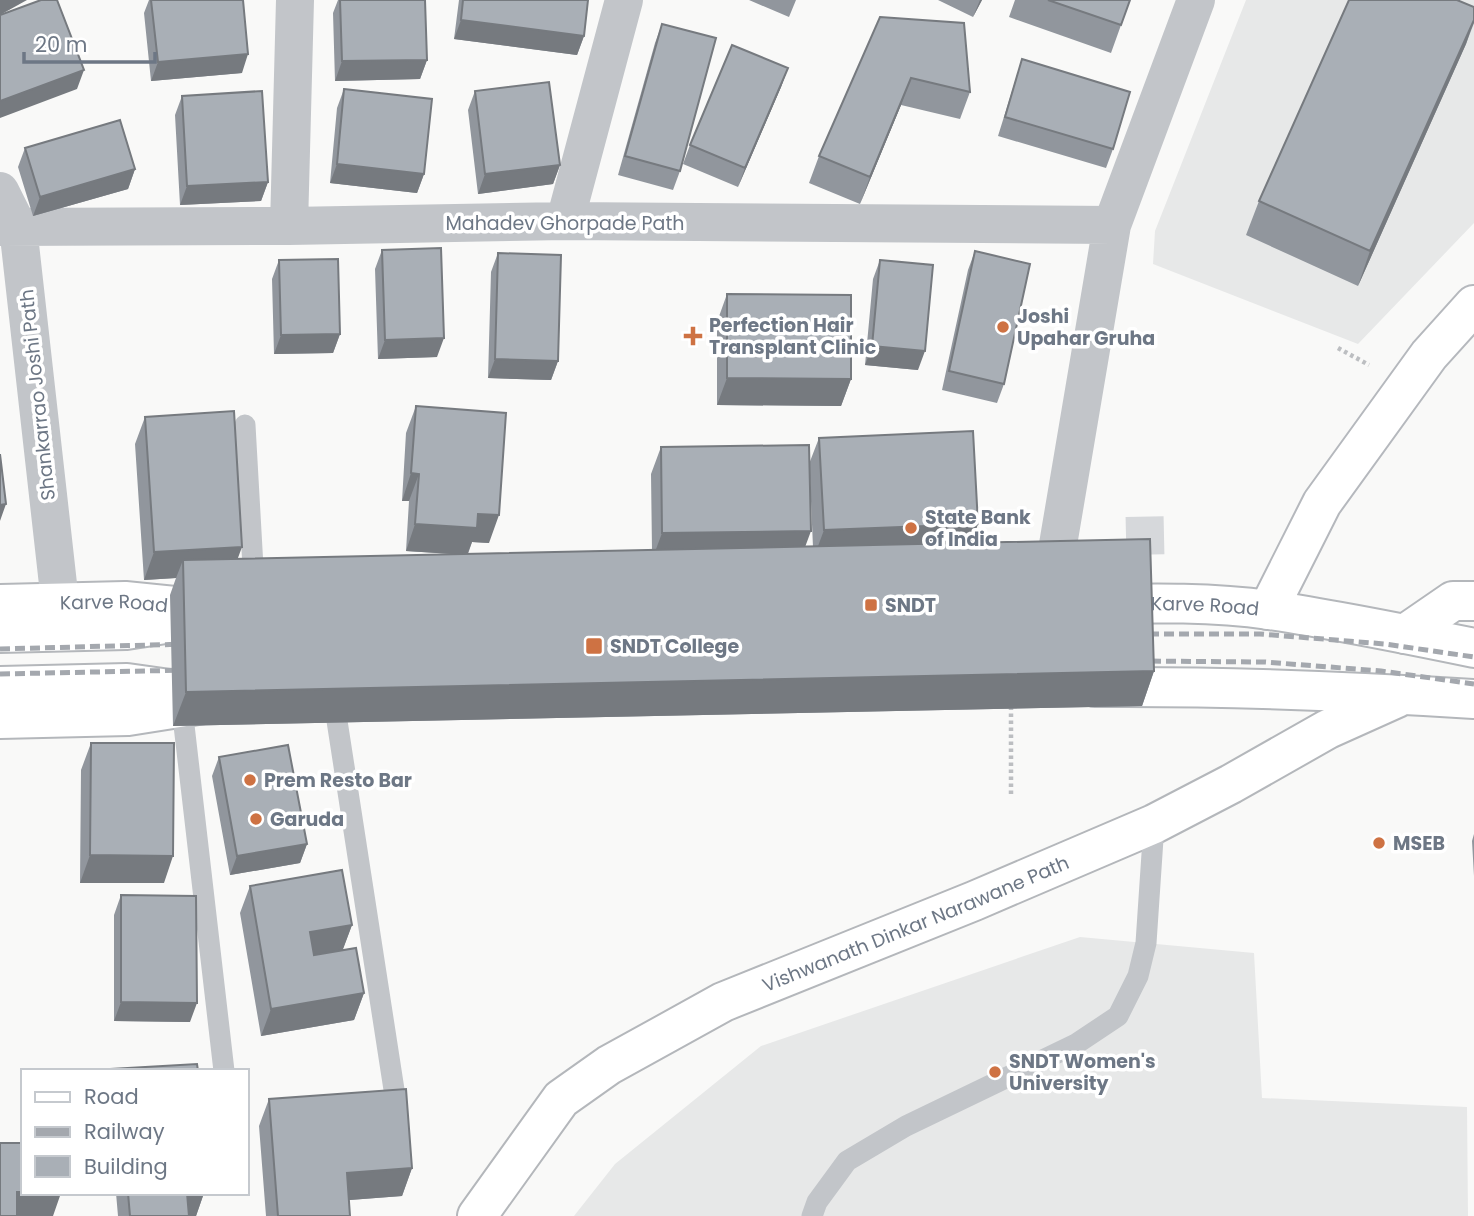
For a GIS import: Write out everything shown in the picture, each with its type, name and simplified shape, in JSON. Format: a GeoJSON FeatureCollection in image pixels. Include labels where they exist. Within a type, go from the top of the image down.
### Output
{"type":"FeatureCollection","features":[{"type":"Feature","properties":{"kind":"main road"},"geometry":{"type":"LineString","coordinates":[[1268,610],[1322,503],[1429,355],[1474,305]]}},
{"type":"Feature","properties":{"kind":"main road","name":"Karve Road"},"geometry":{"type":"LineString","coordinates":[[0,604],[125,601],[261,611]]}},
{"type":"Feature","properties":{"kind":"main road"},"geometry":{"type":"LineString","coordinates":[[1405,634],[1453,601],[1474,601]]}},
{"type":"Feature","properties":{"kind":"main road","name":"Karve Road"},"geometry":{"type":"LineString","coordinates":[[1034,605],[1185,603],[1268,610],[1474,648]]}},
{"type":"Feature","properties":{"kind":"main road"},"geometry":{"type":"LineString","coordinates":[[0,633],[126,630],[261,611]]}},
{"type":"Feature","properties":{"kind":"main road"},"geometry":{"type":"LineString","coordinates":[[0,686],[127,683],[245,699],[128,716],[0,719]]}},
{"type":"Feature","properties":{"kind":"main road"},"geometry":{"type":"LineString","coordinates":[[1063,688],[1168,687],[1474,699]]}},
{"type":"Feature","properties":{"kind":"main road","name":"Vishwanath Dinkar Narawane Path"},"geometry":{"type":"LineString","coordinates":[[477,1216],[561,1099],[609,1065],[723,1002],[974,901],[1154,824],[1328,729],[1406,695]]}},
{"type":"Feature","properties":{"kind":"street"},"geometry":{"type":"LineString","coordinates":[[289,226],[295,0]]}},
{"type":"Feature","properties":{"kind":"street"},"geometry":{"type":"LineString","coordinates":[[565,221],[624,0]]}},
{"type":"Feature","properties":{"kind":"street"},"geometry":{"type":"LineString","coordinates":[[1034,605],[1112,225],[1196,0]]}},
{"type":"Feature","properties":{"kind":"street","name":"Shankarrao Joshi Path"},"geometry":{"type":"LineString","coordinates":[[0,191],[9,227],[60,602]]}},
{"type":"Feature","properties":{"kind":"street","name":"Mahadev Ghorpade Path"},"geometry":{"type":"LineString","coordinates":[[9,227],[565,221],[1112,225]]}},
{"type":"Feature","properties":{"kind":"lane"},"geometry":{"type":"LineString","coordinates":[[245,425],[261,611]]}},
{"type":"Feature","properties":{"kind":"lane"},"geometry":{"type":"LineString","coordinates":[[333,695],[395,1096]]}},
{"type":"Feature","properties":{"kind":"lane"},"geometry":{"type":"LineString","coordinates":[[182,708],[224,1069]]}},
{"type":"Feature","properties":{"kind":"lane"},"geometry":{"type":"LineString","coordinates":[[812,1216],[817,1202],[847,1161],[906,1126],[1076,1044],[1118,1016],[1138,976],[1146,943],[1154,824]]}},
{"type":"Feature","properties":{"kind":"path"},"geometry":{"type":"LineString","coordinates":[[1010,794],[1011,702]]}},
{"type":"Feature","properties":{"kind":"shaded area"},"geometry":{"type":"Polygon","coordinates":[[[1246,0],[1474,0],[1474,223],[1358,344],[1153,264],[1155,231],[1246,0]]]}},
{"type":"Feature","properties":{"kind":"shaded area","name":"SNDT Women's University"},"geometry":{"type":"Polygon","coordinates":[[[1080,937],[1254,953],[1262,1098],[1467,1107],[1468,1216],[574,1216],[615,1164],[761,1046],[1080,937]]]}},
{"type":"Feature","properties":{"kind":"building"},"geometry":{"type":"Polygon","coordinates":[[[41,0],[57,0],[84,70],[0,101],[0,15],[41,0]]]}},
{"type":"Feature","properties":{"kind":"building"},"geometry":{"type":"Polygon","coordinates":[[[151,0],[243,0],[248,54],[158,62],[151,0]]]}},
{"type":"Feature","properties":{"kind":"building"},"geometry":{"type":"Polygon","coordinates":[[[340,0],[425,0],[427,60],[342,61],[340,0]]]}},
{"type":"Feature","properties":{"kind":"building"},"geometry":{"type":"Polygon","coordinates":[[[463,0],[588,0],[584,36],[461,20],[463,0]]]}},
{"type":"Feature","properties":{"kind":"building"},"geometry":{"type":"Polygon","coordinates":[[[1048,0],[1130,0],[1121,25],[1048,0]]]}},
{"type":"Feature","properties":{"kind":"building"},"geometry":{"type":"Polygon","coordinates":[[[1349,0],[1457,0],[1474,7],[1474,20],[1370,251],[1259,201],[1349,0]]]}},
{"type":"Feature","properties":{"kind":"building"},"geometry":{"type":"Polygon","coordinates":[[[880,17],[964,23],[970,92],[911,78],[870,177],[819,156],[880,17]]]}},
{"type":"Feature","properties":{"kind":"building"},"geometry":{"type":"Polygon","coordinates":[[[662,24],[716,38],[680,171],[625,156],[662,24]]]}},
{"type":"Feature","properties":{"kind":"building"},"geometry":{"type":"Polygon","coordinates":[[[732,45],[788,68],[745,168],[690,145],[732,45]]]}},
{"type":"Feature","properties":{"kind":"building"},"geometry":{"type":"Polygon","coordinates":[[[1022,59],[1130,92],[1113,149],[1005,117],[1022,59]]]}},
{"type":"Feature","properties":{"kind":"building"},"geometry":{"type":"Polygon","coordinates":[[[549,82],[560,165],[485,174],[475,91],[549,82]]]}},
{"type":"Feature","properties":{"kind":"building"},"geometry":{"type":"Polygon","coordinates":[[[344,89],[432,99],[424,174],[337,164],[344,89]]]}},
{"type":"Feature","properties":{"kind":"building"},"geometry":{"type":"Polygon","coordinates":[[[262,91],[268,182],[187,186],[182,96],[262,91]]]}},
{"type":"Feature","properties":{"kind":"building"},"geometry":{"type":"Polygon","coordinates":[[[120,120],[135,169],[40,197],[25,148],[120,120]]]}},
{"type":"Feature","properties":{"kind":"building"},"geometry":{"type":"Polygon","coordinates":[[[441,248],[444,338],[385,340],[382,250],[441,248]]]}},
{"type":"Feature","properties":{"kind":"building"},"geometry":{"type":"Polygon","coordinates":[[[975,251],[1030,264],[1004,384],[949,371],[975,251]]]}},
{"type":"Feature","properties":{"kind":"building"},"geometry":{"type":"Polygon","coordinates":[[[498,253],[561,255],[558,361],[495,359],[498,253]]]}},
{"type":"Feature","properties":{"kind":"building"},"geometry":{"type":"Polygon","coordinates":[[[338,259],[340,334],[281,335],[279,260],[338,259]]]}},
{"type":"Feature","properties":{"kind":"building"},"geometry":{"type":"Polygon","coordinates":[[[880,260],[933,265],[925,351],[872,346],[880,260]]]}},
{"type":"Feature","properties":{"kind":"building"},"geometry":{"type":"Polygon","coordinates":[[[727,294],[851,295],[851,379],[727,378],[727,294]]]}},
{"type":"Feature","properties":{"kind":"building"},"geometry":{"type":"Polygon","coordinates":[[[416,406],[506,413],[499,515],[478,514],[477,528],[415,524],[419,474],[411,473],[416,406]]]}},
{"type":"Feature","properties":{"kind":"building"},"geometry":{"type":"Polygon","coordinates":[[[234,411],[242,547],[154,552],[145,417],[234,411]]]}},
{"type":"Feature","properties":{"kind":"building"},"geometry":{"type":"Polygon","coordinates":[[[973,431],[978,524],[824,530],[819,438],[973,431]]]}},
{"type":"Feature","properties":{"kind":"building"},"geometry":{"type":"Polygon","coordinates":[[[809,445],[811,531],[662,533],[661,447],[809,445]]]}},
{"type":"Feature","properties":{"kind":"building"},"geometry":{"type":"Polygon","coordinates":[[[0,454],[6,504],[0,505],[0,454]]]}},
{"type":"Feature","properties":{"kind":"building","name":"SNDT College"},"geometry":{"type":"Polygon","coordinates":[[[1150,539],[1154,671],[186,692],[183,560],[1150,539]]]}},
{"type":"Feature","properties":{"kind":"building"},"geometry":{"type":"Polygon","coordinates":[[[91,743],[174,743],[173,856],[90,855],[91,743]]]}},
{"type":"Feature","properties":{"kind":"building","name":"Garuda"},"geometry":{"type":"Polygon","coordinates":[[[288,745],[307,844],[237,856],[219,757],[288,745]]]}},
{"type":"Feature","properties":{"kind":"building"},"geometry":{"type":"Polygon","coordinates":[[[342,870],[352,925],[310,932],[314,955],[356,948],[364,993],[271,1009],[250,886],[342,870]]]}},
{"type":"Feature","properties":{"kind":"building"},"geometry":{"type":"Polygon","coordinates":[[[121,895],[196,896],[197,1003],[121,1002],[121,895]]]}},
{"type":"Feature","properties":{"kind":"building"},"geometry":{"type":"Polygon","coordinates":[[[197,1064],[198,1069],[111,1069],[197,1064]]]}},
{"type":"Feature","properties":{"kind":"building"},"geometry":{"type":"Polygon","coordinates":[[[406,1089],[412,1168],[347,1173],[350,1216],[278,1216],[269,1099],[406,1089]]]}},
{"type":"Feature","properties":{"kind":"building"},"geometry":{"type":"Polygon","coordinates":[[[0,1143],[21,1143],[21,1192],[17,1192],[17,1216],[0,1216],[0,1143]]]}},
{"type":"Feature","properties":{"kind":"building"},"geometry":{"type":"Polygon","coordinates":[[[128,1195],[187,1195],[189,1216],[130,1216],[128,1195]]]}},
{"type":"Feature","properties":{"kind":"tunnel"},"geometry":{"type":"LineString","coordinates":[[1126,536],[1172,535]]}},
{"type":"Feature","properties":{"kind":"railway"},"geometry":{"type":"LineString","coordinates":[[1134,634],[1260,634],[1385,644],[1474,657]]}},
{"type":"Feature","properties":{"kind":"railway"},"geometry":{"type":"LineString","coordinates":[[0,649],[189,644]]}},
{"type":"Feature","properties":{"kind":"railway"},"geometry":{"type":"LineString","coordinates":[[1136,661],[1265,662],[1381,671],[1474,684]]}},
{"type":"Feature","properties":{"kind":"railway"},"geometry":{"type":"LineString","coordinates":[[0,674],[191,670]]}},
{"type":"Feature","properties":{"kind":"place","name":"Joshi Upahar Gruha"},"geometry":{"type":"Point","coordinates":[1003,327]}},
{"type":"Feature","properties":{"kind":"place","name":"Perfection Hair Transplant Clinic"},"geometry":{"type":"Point","coordinates":[693,336]}},
{"type":"Feature","properties":{"kind":"place","name":"State Bank of India"},"geometry":{"type":"Point","coordinates":[911,528]}},
{"type":"Feature","properties":{"kind":"place","name":"SNDT"},"geometry":{"type":"Point","coordinates":[871,605]}},
{"type":"Feature","properties":{"kind":"place","name":"SNDT College"},"geometry":{"type":"Point","coordinates":[594,646]}},
{"type":"Feature","properties":{"kind":"place","name":"Prem Resto Bar"},"geometry":{"type":"Point","coordinates":[250,780]}},
{"type":"Feature","properties":{"kind":"place","name":"Garuda"},"geometry":{"type":"Point","coordinates":[256,819]}},
{"type":"Feature","properties":{"kind":"place","name":"MSEB"},"geometry":{"type":"Point","coordinates":[1379,843]}},
{"type":"Feature","properties":{"kind":"place","name":"SNDT Women's University"},"geometry":{"type":"Point","coordinates":[995,1072]}}]}
